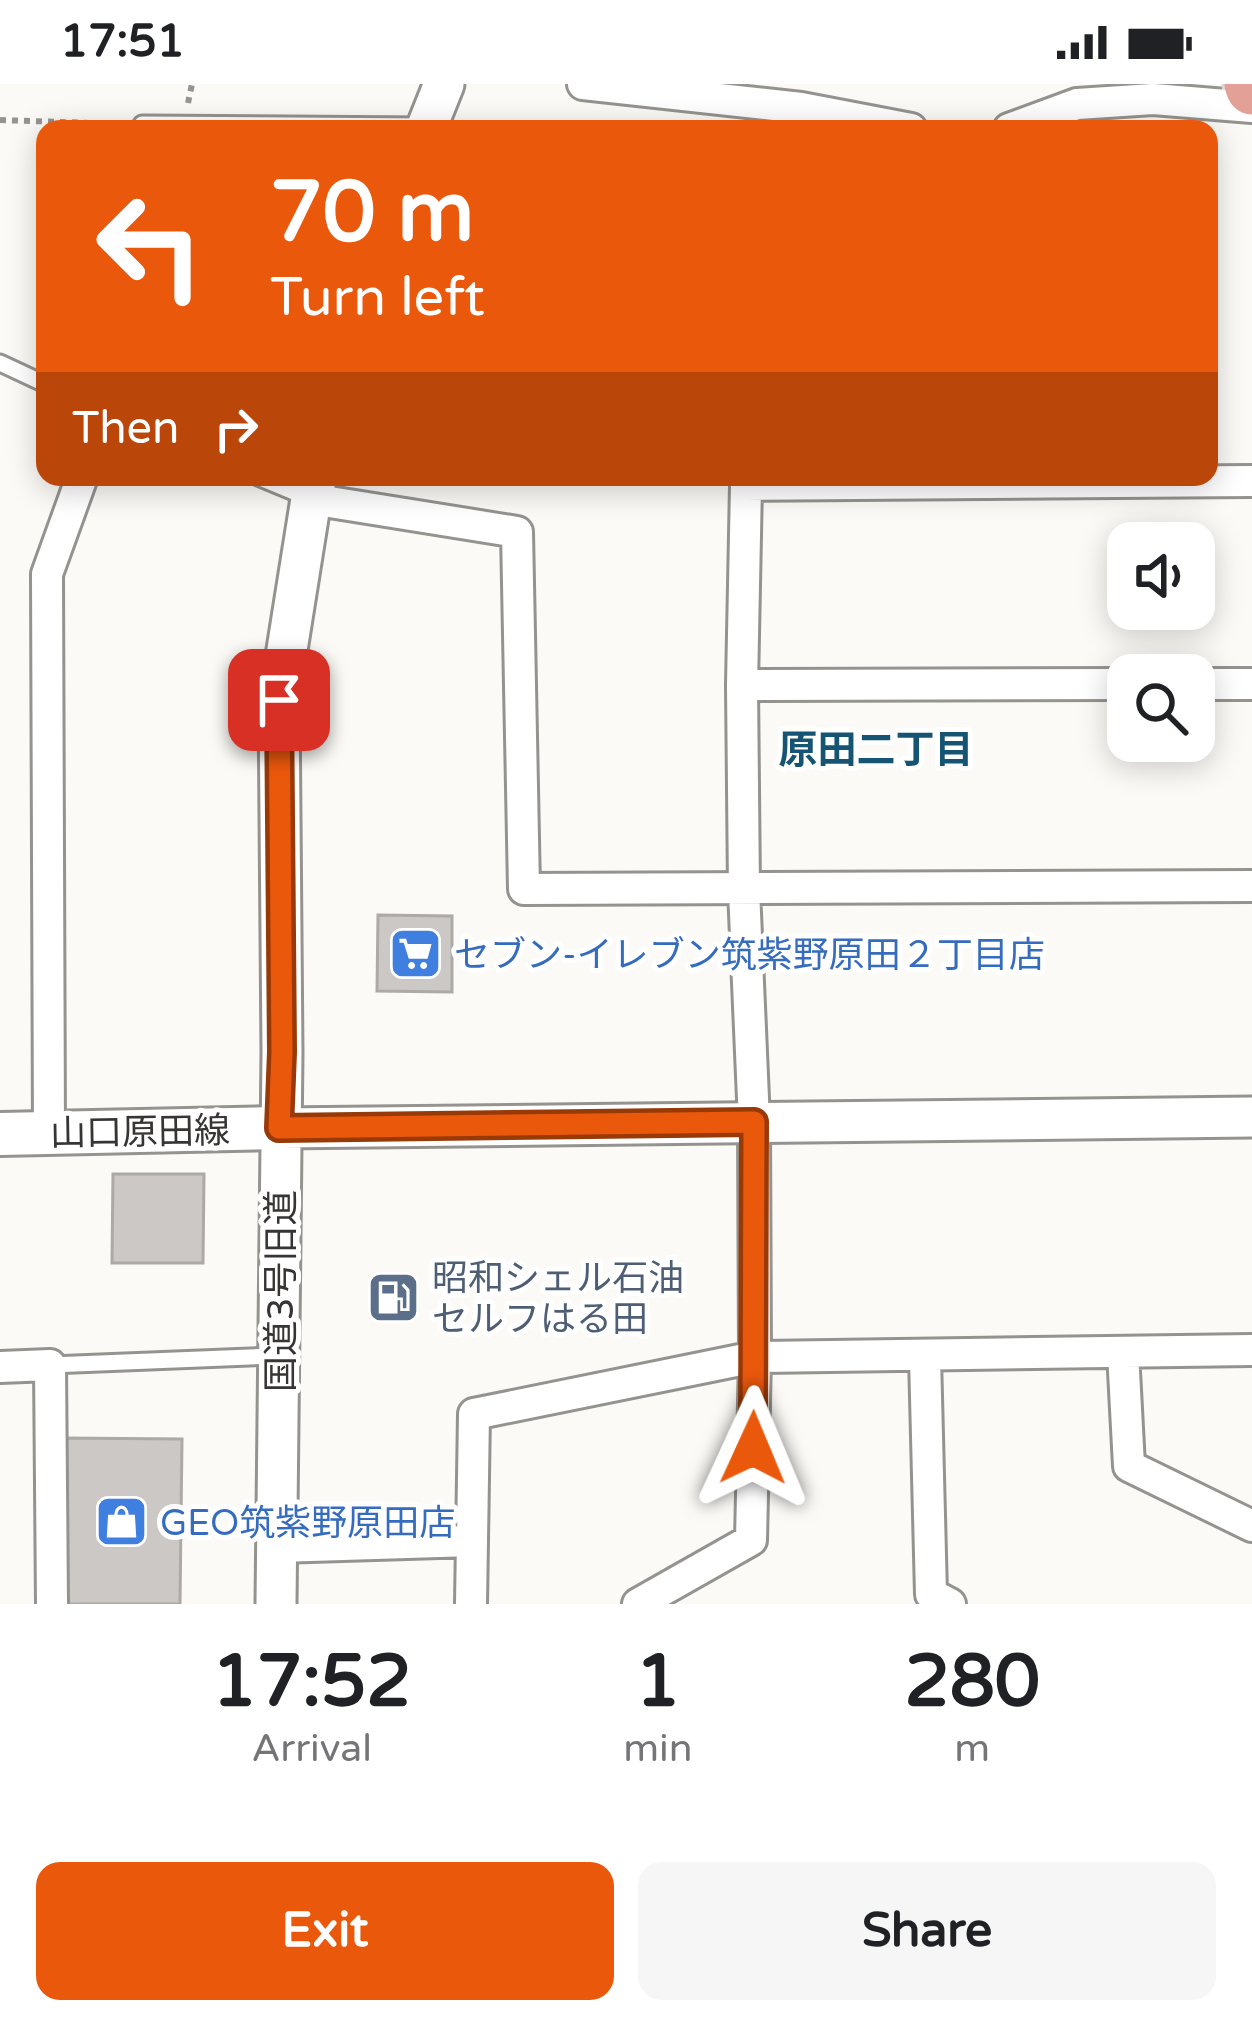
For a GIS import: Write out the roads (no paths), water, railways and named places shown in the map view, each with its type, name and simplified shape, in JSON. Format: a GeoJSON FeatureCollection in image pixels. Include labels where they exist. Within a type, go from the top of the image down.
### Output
{"type":"FeatureCollection","features":[{"type":"Feature","properties":{"kind":"main road","name":"山口原田線"},"geometry":{"type":"LineString","coordinates":[[0,1134],[279,1128]]}},
{"type":"Feature","properties":{"kind":"street"},"geometry":{"type":"LineString","coordinates":[[430,120],[444,84]]}},
{"type":"Feature","properties":{"kind":"street"},"geometry":{"type":"LineString","coordinates":[[583,84],[803,96],[882,120]]}},
{"type":"Feature","properties":{"kind":"street"},"geometry":{"type":"LineString","coordinates":[[1034,120],[1078,104],[1154,99],[1252,107]]}},
{"type":"Feature","properties":{"kind":"street"},"geometry":{"type":"LineString","coordinates":[[1218,481],[1252,481]]}},
{"type":"Feature","properties":{"kind":"street"},"geometry":{"type":"LineString","coordinates":[[49,1133],[46,574],[79,486]]}},
{"type":"Feature","properties":{"kind":"street"},"geometry":{"type":"LineString","coordinates":[[638,1604],[751,1540],[754,1122],[744,890],[746,486]]}},
{"type":"Feature","properties":{"kind":"street"},"geometry":{"type":"LineString","coordinates":[[314,488],[517,532],[524,889],[1252,886]]}},
{"type":"Feature","properties":{"kind":"street","name":"国道3号旧道"},"geometry":{"type":"LineString","coordinates":[[276,1604],[281,1356],[279,700],[314,488]]}},
{"type":"Feature","properties":{"kind":"street"},"geometry":{"type":"LineString","coordinates":[[1215,684],[1252,683]]}},
{"type":"Feature","properties":{"kind":"street"},"geometry":{"type":"LineString","coordinates":[[742,685],[1107,684]]}},
{"type":"Feature","properties":{"kind":"street"},"geometry":{"type":"LineString","coordinates":[[279,1128],[1252,1118]]}},
{"type":"Feature","properties":{"kind":"street"},"geometry":{"type":"LineString","coordinates":[[471,1604],[475,1414],[754,1357],[1252,1350]]}},
{"type":"Feature","properties":{"kind":"street"},"geometry":{"type":"LineString","coordinates":[[1123,1352],[1129,1466],[1252,1526]]}},
{"type":"Feature","properties":{"kind":"street"},"geometry":{"type":"LineString","coordinates":[[926,1357],[931,1594],[950,1604]]}},
{"type":"Feature","properties":{"kind":"street"},"geometry":{"type":"LineString","coordinates":[[0,1366],[50,1365],[52,1604]]}},
{"type":"Feature","properties":{"kind":"street"},"geometry":{"type":"LineString","coordinates":[[278,1546],[472,1541]]}},
{"type":"Feature","properties":{"kind":"lane"},"geometry":{"type":"LineString","coordinates":[[0,363],[36,380]]}},
{"type":"Feature","properties":{"kind":"lane"},"geometry":{"type":"LineString","coordinates":[[50,1365],[281,1356]]}},
{"type":"Feature","properties":{"kind":"place","name":"セブン-イレブン筑紫野原田２丁目店"},"geometry":{"type":"Point","coordinates":[415,954]}},
{"type":"Feature","properties":{"kind":"place","name":"昭和シェル石油 セルフはる田"},"geometry":{"type":"Point","coordinates":[393,1298]}},
{"type":"Feature","properties":{"kind":"place","name":"GEO筑紫野原田店"},"geometry":{"type":"Point","coordinates":[121,1522]}},
{"type":"Feature","properties":{"kind":"district","name":"原田二丁目"},"geometry":{"type":"Point","coordinates":[876,749]}}]}
